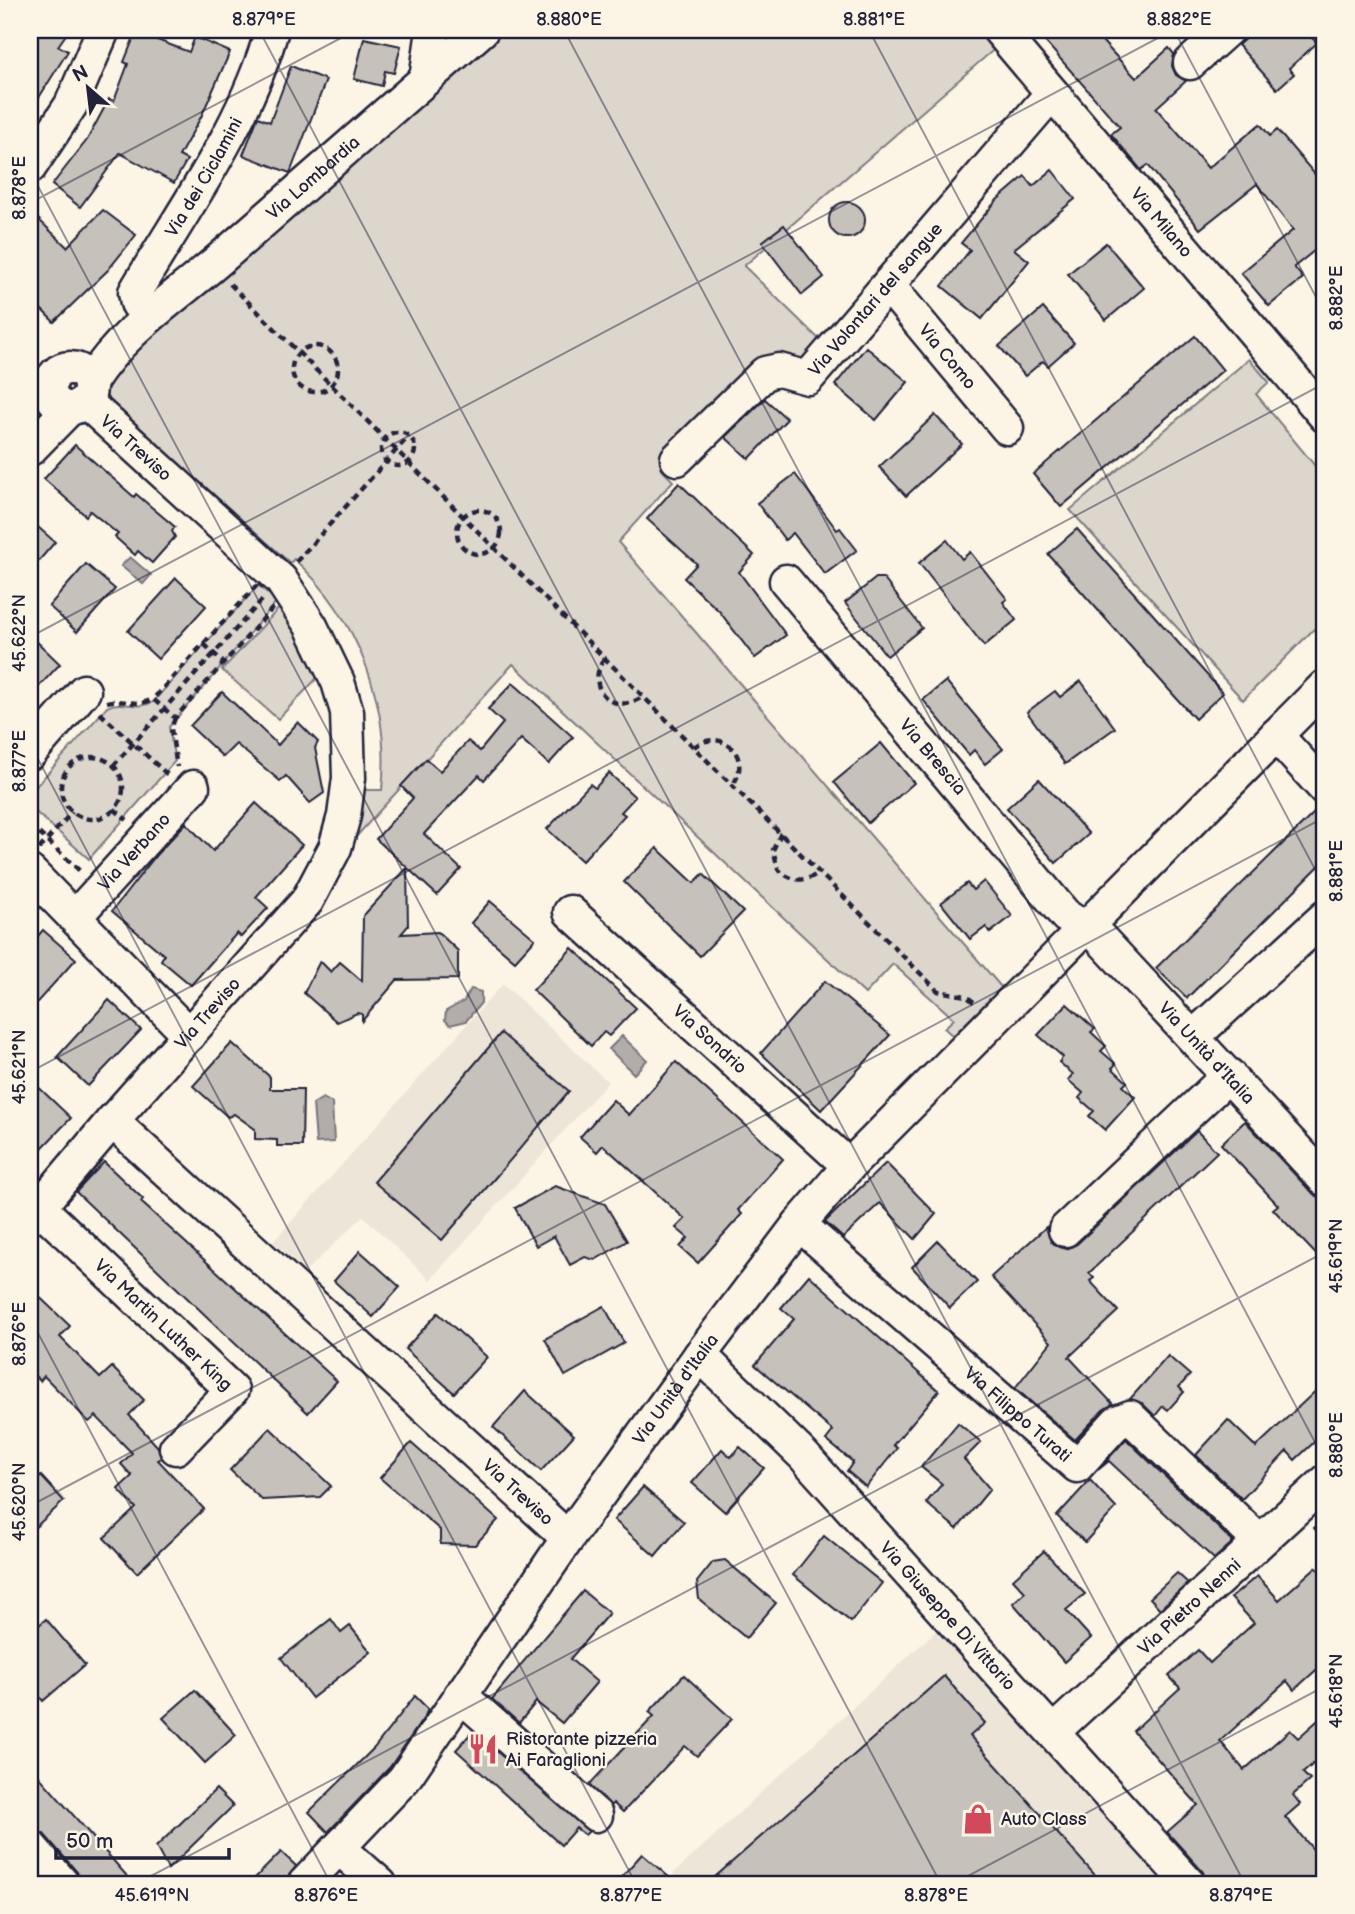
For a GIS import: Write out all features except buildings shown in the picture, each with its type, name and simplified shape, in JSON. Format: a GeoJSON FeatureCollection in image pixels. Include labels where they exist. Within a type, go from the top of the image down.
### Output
{"type":"FeatureCollection","features":[{"type":"Feature","properties":{"kind":"street"},"geometry":{"type":"LineString","coordinates":[[30,167],[71,105],[90,66],[103,30]]}},
{"type":"Feature","properties":{"kind":"street","name":"Via dei Ciclamini"},"geometry":{"type":"LineString","coordinates":[[144,320],[136,303],[135,292],[231,135],[247,101],[272,30]]}},
{"type":"Feature","properties":{"kind":"street"},"geometry":{"type":"LineString","coordinates":[[426,79],[433,30]]}},
{"type":"Feature","properties":{"kind":"street","name":"Via Lombardia"},"geometry":{"type":"LineString","coordinates":[[82,397],[62,406],[53,399],[48,380],[144,320],[212,265],[482,30]]}},
{"type":"Feature","properties":{"kind":"street","name":"Via Milano"},"geometry":{"type":"LineString","coordinates":[[999,30],[1325,416]]}},
{"type":"Feature","properties":{"kind":"street"},"geometry":{"type":"LineString","coordinates":[[1190,62],[1227,30]]}},
{"type":"Feature","properties":{"kind":"street","name":"Via Volontari del sangue"},"geometry":{"type":"LineString","coordinates":[[677,459],[765,373],[779,370],[808,378],[1052,93]]}},
{"type":"Feature","properties":{"kind":"street","name":"Via Como"},"geometry":{"type":"LineString","coordinates":[[888,285],[1007,428]]}},
{"type":"Feature","properties":{"kind":"street","name":"Via Lombardia"},"geometry":{"type":"LineString","coordinates":[[30,449],[82,397],[104,362],[144,320]]}},
{"type":"Feature","properties":{"kind":"street","name":"Via Treviso"},"geometry":{"type":"LineString","coordinates":[[82,397],[281,580],[319,641],[344,699],[350,752],[348,790],[335,848],[314,890],[292,920],[112,1121],[568,1538]]}},
{"type":"Feature","properties":{"kind":"street","name":"Via Brescia"},"geometry":{"type":"LineString","coordinates":[[786,580],[1066,916],[1086,928]]}},
{"type":"Feature","properties":{"kind":"street","name":"Via Unità d'Italia"},"geometry":{"type":"LineString","coordinates":[[304,1884],[404,1779],[568,1538],[700,1355],[799,1224],[849,1166],[1325,686]]}},
{"type":"Feature","properties":{"kind":"street"},"geometry":{"type":"LineString","coordinates":[[30,753],[90,701]]}},
{"type":"Feature","properties":{"kind":"street"},"geometry":{"type":"LineString","coordinates":[[1276,735],[1325,789]]}},
{"type":"Feature","properties":{"kind":"street","name":"Via Verbano"},"geometry":{"type":"LineString","coordinates":[[75,918],[182,782]]}},
{"type":"Feature","properties":{"kind":"street"},"geometry":{"type":"LineString","coordinates":[[34,875],[189,1035]]}},
{"type":"Feature","properties":{"kind":"street","name":"Via Sondrio"},"geometry":{"type":"LineString","coordinates":[[570,912],[849,1166]]}},
{"type":"Feature","properties":{"kind":"street"},"geometry":{"type":"LineString","coordinates":[[1193,1037],[1325,917]]}},
{"type":"Feature","properties":{"kind":"street","name":"Via Unità d'Italia"},"geometry":{"type":"LineString","coordinates":[[1086,928],[1099,937],[1325,1180]]}},
{"type":"Feature","properties":{"kind":"street"},"geometry":{"type":"LineString","coordinates":[[1065,1230],[1229,1076]]}},
{"type":"Feature","properties":{"kind":"street"},"geometry":{"type":"LineString","coordinates":[[34,1212],[112,1121]]}},
{"type":"Feature","properties":{"kind":"street","name":"Via Martin Luther King"},"geometry":{"type":"LineString","coordinates":[[34,1212],[232,1390],[176,1448]]}},
{"type":"Feature","properties":{"kind":"street","name":"Via Filippo Turati"},"geometry":{"type":"LineString","coordinates":[[799,1224],[1077,1466],[1117,1422],[1130,1417],[1259,1541]]}},
{"type":"Feature","properties":{"kind":"street","name":"Via Giuseppe Di Vittorio"},"geometry":{"type":"LineString","coordinates":[[700,1355],[803,1455],[1189,1884]]}},
{"type":"Feature","properties":{"kind":"street","name":"Via Pietro Nenni"},"geometry":{"type":"LineString","coordinates":[[1054,1731],[1325,1482]]}},
{"type":"Feature","properties":{"kind":"street"},"geometry":{"type":"LineString","coordinates":[[460,1695],[596,1815]]}},
{"type":"Feature","properties":{"kind":"street"},"geometry":{"type":"LineString","coordinates":[[30,1846],[63,1884]]}},
{"type":"Feature","properties":{"kind":"street"},"geometry":{"type":"LineString","coordinates":[[339,1848],[380,1884]]}},
{"type":"Feature","properties":{"kind":"path"},"geometry":{"type":"LineString","coordinates":[[212,265],[941,994],[966,996],[993,1020]]}},
{"type":"Feature","properties":{"kind":"path"},"geometry":{"type":"LineString","coordinates":[[313,346],[328,350],[337,363],[336,378],[332,385],[312,392],[298,385],[292,372],[299,352],[313,346]]}},
{"type":"Feature","properties":{"kind":"path"},"geometry":{"type":"LineString","coordinates":[[399,432],[409,436],[414,452],[409,462],[395,466],[386,462],[381,448],[385,438],[399,432]]}},
{"type":"Feature","properties":{"kind":"path"},"geometry":{"type":"LineString","coordinates":[[293,565],[409,436]]}},
{"type":"Feature","properties":{"kind":"path"},"geometry":{"type":"LineString","coordinates":[[477,510],[492,514],[497,519],[501,534],[495,547],[475,554],[463,548],[457,528],[464,516],[477,510]]}},
{"type":"Feature","properties":{"kind":"path"},"geometry":{"type":"LineString","coordinates":[[175,719],[153,699],[259,583],[279,601],[175,719],[171,729],[182,782]]}},
{"type":"Feature","properties":{"kind":"path"},"geometry":{"type":"LineString","coordinates":[[113,766],[269,592]]}},
{"type":"Feature","properties":{"kind":"path"},"geometry":{"type":"LineString","coordinates":[[204,643],[225,663]]}},
{"type":"Feature","properties":{"kind":"path"},"geometry":{"type":"LineString","coordinates":[[604,659],[596,674],[596,682],[604,697],[619,705],[627,705],[642,696]]}},
{"type":"Feature","properties":{"kind":"path"},"geometry":{"type":"LineString","coordinates":[[90,701],[133,743],[182,782]]}},
{"type":"Feature","properties":{"kind":"path"},"geometry":{"type":"LineString","coordinates":[[694,747],[709,739],[726,742],[732,747],[740,762],[737,779],[732,786]]}},
{"type":"Feature","properties":{"kind":"path"},"geometry":{"type":"LineString","coordinates":[[93,757],[113,766],[122,782],[120,801],[114,809],[98,818],[88,819],[72,812],[61,792],[62,781],[69,768],[83,759],[93,757]]}},
{"type":"Feature","properties":{"kind":"path"},"geometry":{"type":"LineString","coordinates":[[63,762],[69,768]]}},
{"type":"Feature","properties":{"kind":"path"},"geometry":{"type":"LineString","coordinates":[[162,786],[182,782]]}},
{"type":"Feature","properties":{"kind":"path"},"geometry":{"type":"LineString","coordinates":[[114,809],[129,822],[137,813]]}},
{"type":"Feature","properties":{"kind":"path"},"geometry":{"type":"LineString","coordinates":[[34,875],[46,841],[72,812]]}},
{"type":"Feature","properties":{"kind":"path"},"geometry":{"type":"LineString","coordinates":[[30,825],[82,874],[92,864]]}},
{"type":"Feature","properties":{"kind":"path"},"geometry":{"type":"LineString","coordinates":[[781,833],[773,850],[778,869],[785,875],[803,880],[821,872]]}},
{"type":"Feature","properties":{"kind":"shaded area"},"geometry":{"type":"Polygon","coordinates":[[[499,30],[985,30],[998,46],[744,266],[821,341],[802,363],[714,406],[660,468],[673,481],[618,542],[1002,988],[953,1036],[944,1028],[954,1019],[893,964],[865,994],[513,664],[354,839],[362,790],[382,790],[383,758],[375,694],[352,635],[317,582],[294,559],[290,563],[103,395],[101,388],[105,374],[499,30]]]}},
{"type":"Feature","properties":{"kind":"shaded area"},"geometry":{"type":"Polygon","coordinates":[[[1249,359],[1269,382],[1256,394],[1325,478],[1325,618],[1243,700],[1070,510],[1249,359]]]}},
{"type":"Feature","properties":{"kind":"shaded area"},"geometry":{"type":"Polygon","coordinates":[[[130,557],[151,575],[143,584],[121,566],[130,557]]]}},
{"type":"Feature","properties":{"kind":"shaded area"},"geometry":{"type":"Polygon","coordinates":[[[258,585],[277,601],[169,727],[175,761],[89,859],[30,807],[30,793],[107,707],[153,702],[258,585]]]}},
{"type":"Feature","properties":{"kind":"shaded area"},"geometry":{"type":"Polygon","coordinates":[[[280,607],[291,619],[321,674],[278,719],[222,670],[280,607]]]}},
{"type":"Feature","properties":{"kind":"shaded area"},"geometry":{"type":"Polygon","coordinates":[[[503,984],[608,1082],[430,1280],[363,1216],[305,1272],[273,1242],[503,984]]]}},
{"type":"Feature","properties":{"kind":"shaded area"},"geometry":{"type":"Polygon","coordinates":[[[471,989],[481,992],[481,1003],[466,1021],[450,1025],[445,1020],[446,1011],[464,1001],[471,989]]]}},
{"type":"Feature","properties":{"kind":"shaded area"},"geometry":{"type":"Polygon","coordinates":[[[622,1036],[647,1060],[634,1074],[609,1049],[622,1036]]]}},
{"type":"Feature","properties":{"kind":"shaded area"},"geometry":{"type":"Polygon","coordinates":[[[323,1098],[332,1103],[334,1142],[316,1143],[313,1104],[323,1098]]]}},
{"type":"Feature","properties":{"kind":"shaded area"},"geometry":{"type":"Polygon","coordinates":[[[939,1628],[1164,1884],[683,1884],[673,1874],[939,1628]]]}},
{"type":"Feature","properties":{"kind":"place","name":"Ristorante pizzeria Ai Faraglioni"},"geometry":{"type":"Point","coordinates":[483,1749]}},
{"type":"Feature","properties":{"kind":"place","name":"Auto Class"},"geometry":{"type":"Point","coordinates":[978,1819]}}]}
